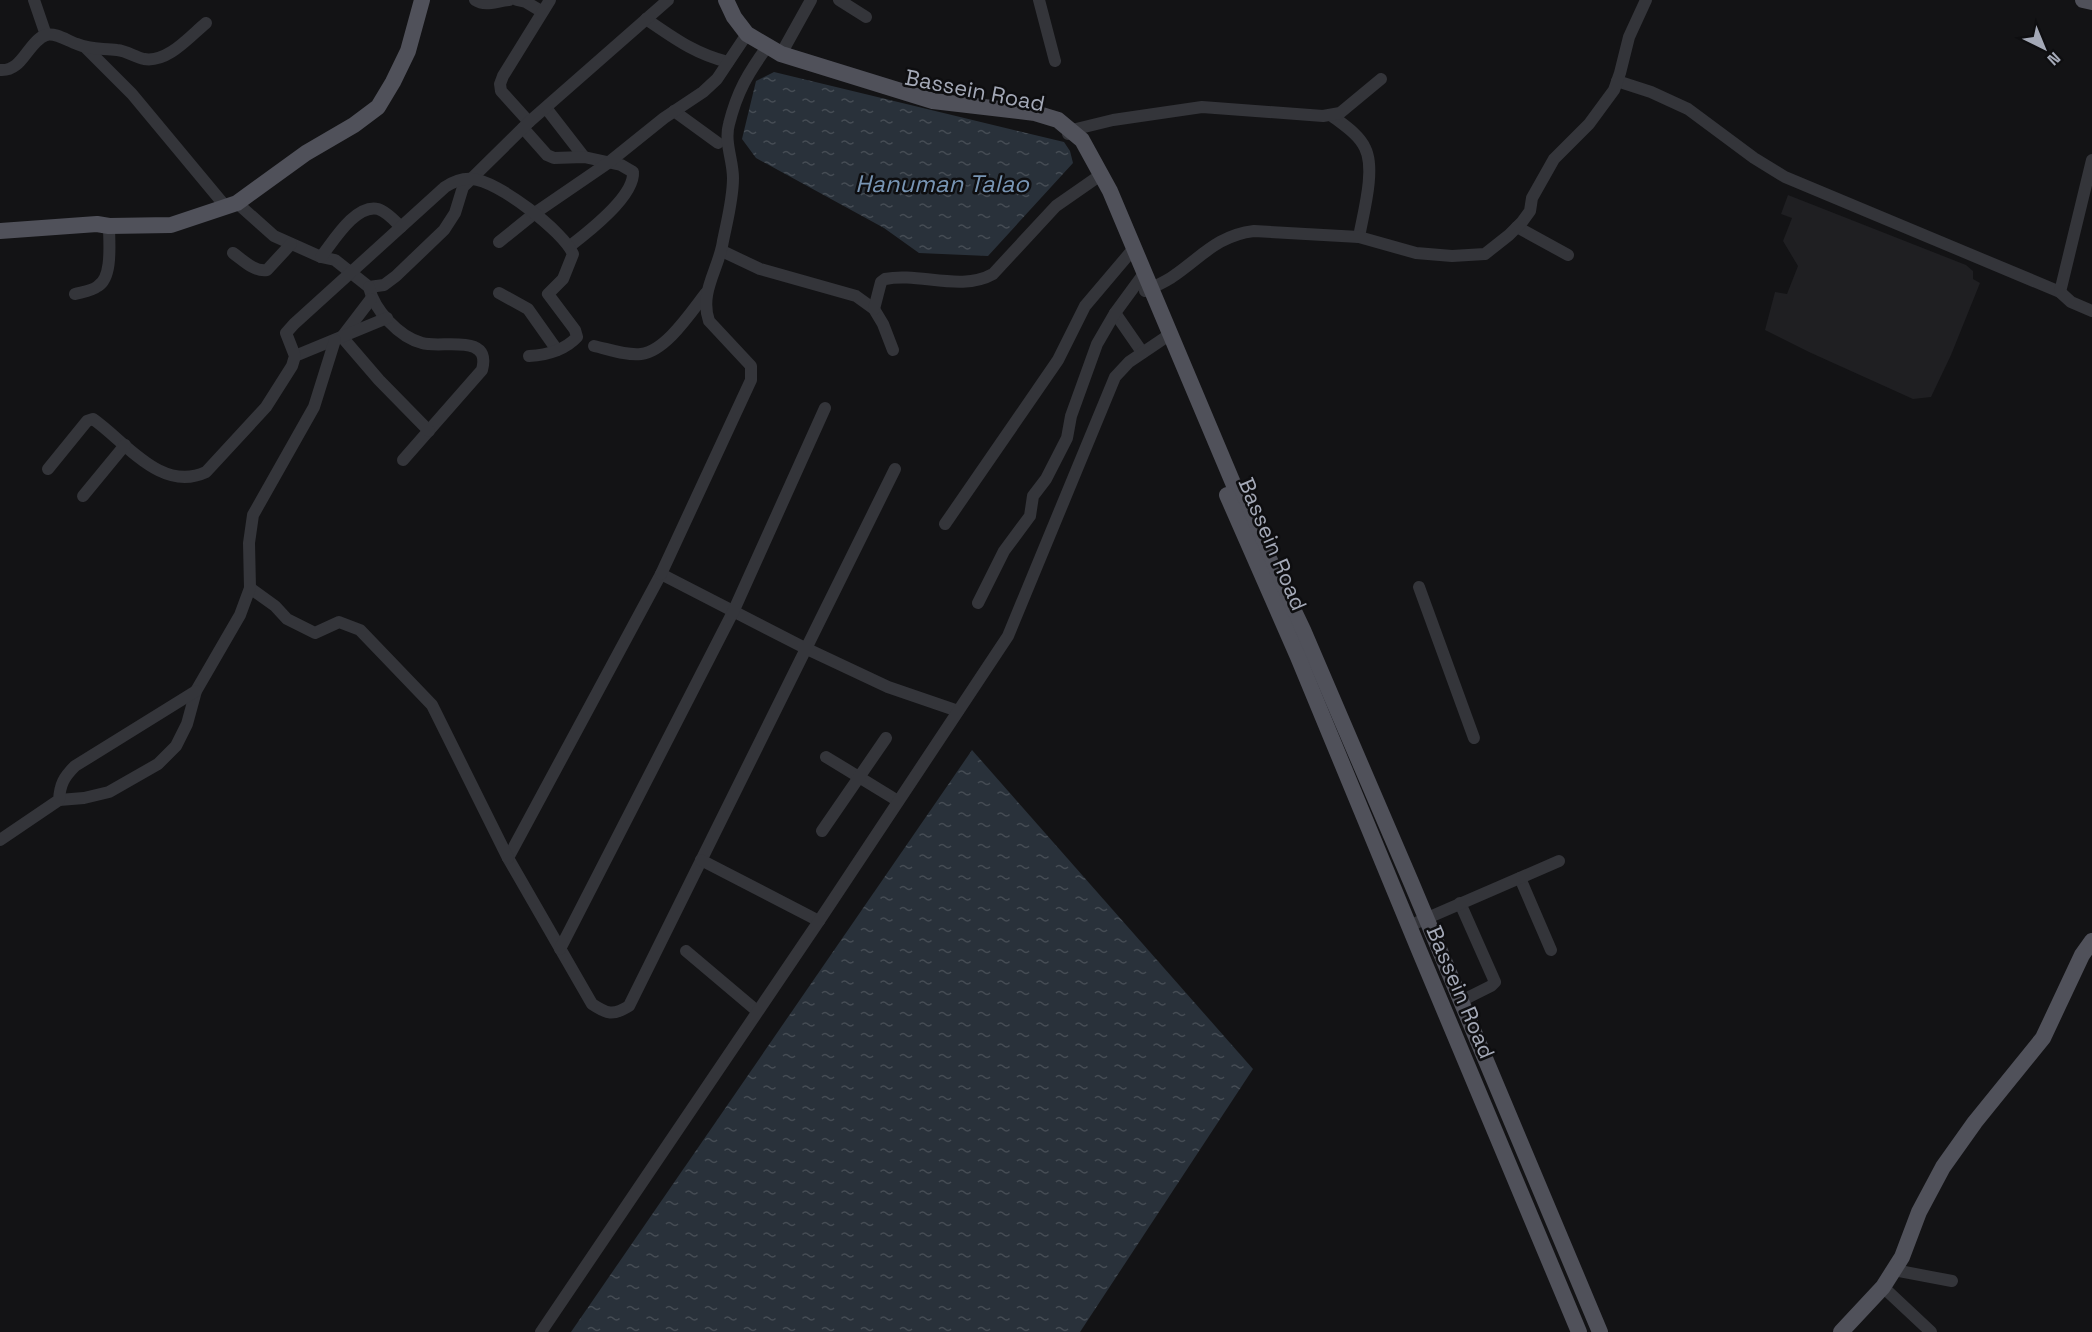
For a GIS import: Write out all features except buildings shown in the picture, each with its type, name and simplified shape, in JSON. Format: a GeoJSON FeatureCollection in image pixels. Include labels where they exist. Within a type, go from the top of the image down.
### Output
{"type":"FeatureCollection","features":[{"type":"Feature","properties":{"kind":"main road"},"geometry":{"type":"LineString","coordinates":[[0,231],[97,224],[109,226],[171,225],[231,205],[378,107],[408,51],[422,0]]}},
{"type":"Feature","properties":{"kind":"main road"},"geometry":{"type":"LineString","coordinates":[[719,0],[727,18],[746,37],[770,52],[933,101],[1035,113],[1058,120],[1069,133]]}},
{"type":"Feature","properties":{"kind":"main road"},"geometry":{"type":"LineString","coordinates":[[726,0],[746,37]]}},
{"type":"Feature","properties":{"kind":"main road"},"geometry":{"type":"LineString","coordinates":[[2083,0],[2092,2]]}},
{"type":"Feature","properties":{"kind":"main road","name":"Bassein Road"},"geometry":{"type":"LineString","coordinates":[[1069,133],[1082,140],[1133,249],[1230,504],[1298,657],[1576,1324]]}},
{"type":"Feature","properties":{"kind":"main road","name":"Bassein Road"},"geometry":{"type":"LineString","coordinates":[[1166,337],[1303,630],[1599,1332]]}},
{"type":"Feature","properties":{"kind":"main road"},"geometry":{"type":"LineString","coordinates":[[1343,766],[1358,759]]}},
{"type":"Feature","properties":{"kind":"main road"},"geometry":{"type":"LineString","coordinates":[[1841,1332],[1883,1287],[1894,1270],[1902,1257],[1919,1212],[1943,1167],[1975,1122],[2043,1038],[2082,955],[2092,941]]}},
{"type":"Feature","properties":{"kind":"main road"},"geometry":{"type":"LineString","coordinates":[[1576,1324],[1590,1309]]}},
{"type":"Feature","properties":{"kind":"street"},"geometry":{"type":"LineString","coordinates":[[34,0],[46,35]]}},
{"type":"Feature","properties":{"kind":"street"},"geometry":{"type":"LineString","coordinates":[[475,0],[481,4],[509,0]]}},
{"type":"Feature","properties":{"kind":"street"},"geometry":{"type":"LineString","coordinates":[[517,0],[542,11]]}},
{"type":"Feature","properties":{"kind":"street"},"geometry":{"type":"LineString","coordinates":[[550,0],[503,76],[500,84],[501,91],[547,155],[554,158],[584,157],[608,163],[629,169],[633,172],[634,177],[623,196],[600,223],[570,246]]}},
{"type":"Feature","properties":{"kind":"street"},"geometry":{"type":"LineString","coordinates":[[0,840],[59,800],[84,798],[110,792],[158,764],[176,746],[187,724],[196,691],[240,615],[250,588],[249,543],[253,515],[314,407],[338,338],[370,293],[390,280],[444,230],[455,213],[463,187],[526,125],[668,0]]}},
{"type":"Feature","properties":{"kind":"street"},"geometry":{"type":"LineString","coordinates":[[594,346],[638,355],[650,352],[665,342],[706,293],[722,251],[733,182],[728,128],[735,102],[746,77],[770,52],[811,0]]}},
{"type":"Feature","properties":{"kind":"street"},"geometry":{"type":"LineString","coordinates":[[839,0],[866,17]]}},
{"type":"Feature","properties":{"kind":"street"},"geometry":{"type":"LineString","coordinates":[[1039,0],[1055,61]]}},
{"type":"Feature","properties":{"kind":"street"},"geometry":{"type":"LineString","coordinates":[[978,603],[1004,551],[1030,516],[1033,496],[1046,479],[1066,438],[1071,416],[1097,344],[1115,314],[1146,282],[1173,277],[1210,247],[1239,233],[1254,231],[1359,237],[1416,253],[1452,256],[1485,254],[1517,227],[1530,211],[1532,198],[1554,159],[1589,124],[1614,90],[1629,37],[1646,0]]}},
{"type":"Feature","properties":{"kind":"street"},"geometry":{"type":"LineString","coordinates":[[646,19],[681,44],[706,57],[728,62]]}},
{"type":"Feature","properties":{"kind":"street"},"geometry":{"type":"LineString","coordinates":[[0,70],[14,68],[46,35],[54,35],[86,48],[126,51],[144,59],[158,58],[171,52],[206,23]]}},
{"type":"Feature","properties":{"kind":"street"},"geometry":{"type":"LineString","coordinates":[[499,242],[535,213],[608,163],[674,111],[703,92],[717,79],[746,37]]}},
{"type":"Feature","properties":{"kind":"street"},"geometry":{"type":"LineString","coordinates":[[86,48],[132,94],[231,205],[274,236],[321,257],[335,260],[351,272],[370,293],[387,318],[412,340],[437,346],[459,343],[474,346],[482,353],[484,362],[482,370],[403,460]]}},
{"type":"Feature","properties":{"kind":"street"},"geometry":{"type":"LineString","coordinates":[[1069,133],[1113,120],[1202,107],[1323,116],[1340,113],[1381,79]]}},
{"type":"Feature","properties":{"kind":"street"},"geometry":{"type":"LineString","coordinates":[[1617,81],[1651,92],[1688,109],[1754,158],[1785,177],[2060,292],[2071,302],[2092,311]]}},
{"type":"Feature","properties":{"kind":"street"},"geometry":{"type":"LineString","coordinates":[[546,108],[584,157]]}},
{"type":"Feature","properties":{"kind":"street"},"geometry":{"type":"LineString","coordinates":[[674,111],[718,143]]}},
{"type":"Feature","properties":{"kind":"street"},"geometry":{"type":"LineString","coordinates":[[1331,114],[1359,139],[1368,155],[1370,168],[1359,237]]}},
{"type":"Feature","properties":{"kind":"street"},"geometry":{"type":"LineString","coordinates":[[2060,292],[2092,160]]}},
{"type":"Feature","properties":{"kind":"street"},"geometry":{"type":"LineString","coordinates":[[874,309],[881,282],[885,279],[966,281],[982,280],[993,274],[1056,206],[1099,176]]}},
{"type":"Feature","properties":{"kind":"street"},"geometry":{"type":"LineString","coordinates":[[296,356],[286,333],[445,187],[453,182],[472,179],[490,184],[535,213],[570,246],[573,254],[563,279],[548,294],[575,330],[577,338],[549,355],[530,356]]}},
{"type":"Feature","properties":{"kind":"street"},"geometry":{"type":"LineString","coordinates":[[321,257],[347,223],[358,214],[378,209],[401,227]]}},
{"type":"Feature","properties":{"kind":"street"},"geometry":{"type":"LineString","coordinates":[[75,294],[96,288],[107,275],[109,226]]}},
{"type":"Feature","properties":{"kind":"street"},"geometry":{"type":"LineString","coordinates":[[1517,227],[1568,255]]}},
{"type":"Feature","properties":{"kind":"street"},"geometry":{"type":"LineString","coordinates":[[233,253],[261,271],[267,270],[291,244]]}},
{"type":"Feature","properties":{"kind":"street"},"geometry":{"type":"LineString","coordinates":[[945,524],[1058,360],[1085,306],[1133,249]]}},
{"type":"Feature","properties":{"kind":"street"},"geometry":{"type":"LineString","coordinates":[[722,251],[760,269],[856,296],[874,309],[883,324],[893,350]]}},
{"type":"Feature","properties":{"kind":"street"},"geometry":{"type":"LineString","coordinates":[[499,293],[528,309],[556,350]]}},
{"type":"Feature","properties":{"kind":"street"},"geometry":{"type":"LineString","coordinates":[[508,858],[661,574],[751,380],[751,366],[709,321],[706,313],[706,293]]}},
{"type":"Feature","properties":{"kind":"street"},"geometry":{"type":"LineString","coordinates":[[1115,314],[1142,352]]}},
{"type":"Feature","properties":{"kind":"street"},"geometry":{"type":"LineString","coordinates":[[48,469],[87,421],[93,419],[151,467],[172,477],[198,475],[206,472],[266,407],[296,356],[387,318]]}},
{"type":"Feature","properties":{"kind":"street"},"geometry":{"type":"LineString","coordinates":[[541,1332],[819,921],[1008,636],[1115,377],[1129,362],[1166,337]]}},
{"type":"Feature","properties":{"kind":"street"},"geometry":{"type":"LineString","coordinates":[[338,338],[429,431]]}},
{"type":"Feature","properties":{"kind":"street"},"geometry":{"type":"LineString","coordinates":[[560,949],[734,610],[825,408]]}},
{"type":"Feature","properties":{"kind":"street"},"geometry":{"type":"LineString","coordinates":[[83,496],[125,445]]}},
{"type":"Feature","properties":{"kind":"street"},"geometry":{"type":"LineString","coordinates":[[250,588],[287,619],[315,633],[339,622],[360,630],[432,705],[508,858],[592,1004],[605,1013],[620,1012],[629,1006],[895,469]]}},
{"type":"Feature","properties":{"kind":"street"},"geometry":{"type":"LineString","coordinates":[[661,574],[805,648],[888,687],[958,711]]}},
{"type":"Feature","properties":{"kind":"street"},"geometry":{"type":"LineString","coordinates":[[1419,587],[1474,738]]}},
{"type":"Feature","properties":{"kind":"street"},"geometry":{"type":"LineString","coordinates":[[59,800],[60,786],[66,774],[75,766],[196,691]]}},
{"type":"Feature","properties":{"kind":"street"},"geometry":{"type":"LineString","coordinates":[[822,831],[886,738]]}},
{"type":"Feature","properties":{"kind":"street"},"geometry":{"type":"LineString","coordinates":[[826,758],[898,801]]}},
{"type":"Feature","properties":{"kind":"street"},"geometry":{"type":"LineString","coordinates":[[701,860],[819,921]]}},
{"type":"Feature","properties":{"kind":"street"},"geometry":{"type":"LineString","coordinates":[[1409,926],[1559,861]]}},
{"type":"Feature","properties":{"kind":"street"},"geometry":{"type":"LineString","coordinates":[[1520,878],[1551,951]]}},
{"type":"Feature","properties":{"kind":"street"},"geometry":{"type":"LineString","coordinates":[[1460,903],[1495,982],[1461,1001]]}},
{"type":"Feature","properties":{"kind":"street"},"geometry":{"type":"LineString","coordinates":[[686,951],[758,1011]]}},
{"type":"Feature","properties":{"kind":"street"},"geometry":{"type":"LineString","coordinates":[[1894,1270],[1952,1281]]}},
{"type":"Feature","properties":{"kind":"street"},"geometry":{"type":"LineString","coordinates":[[1883,1287],[1931,1332]]}},
{"type":"Feature","properties":{"kind":"shaded area"},"geometry":{"type":"Polygon","coordinates":[[[1788,195],[1966,265],[1973,271],[1973,279],[1980,283],[1931,397],[1913,399],[1765,330],[1775,292],[1787,294],[1798,266],[1783,241],[1792,218],[1781,214],[1788,195]]]}},
{"type":"Feature","properties":{"kind":"water","name":"Hanuman Talao"},"geometry":{"type":"Polygon","coordinates":[[[774,72],[1064,142],[1070,151],[1073,163],[988,256],[919,253],[884,228],[756,158],[742,139],[756,81],[774,72]]]}},
{"type":"Feature","properties":{"kind":"water"},"geometry":{"type":"Polygon","coordinates":[[[972,750],[1253,1069],[1080,1332],[571,1332],[972,750]]]}}]}
